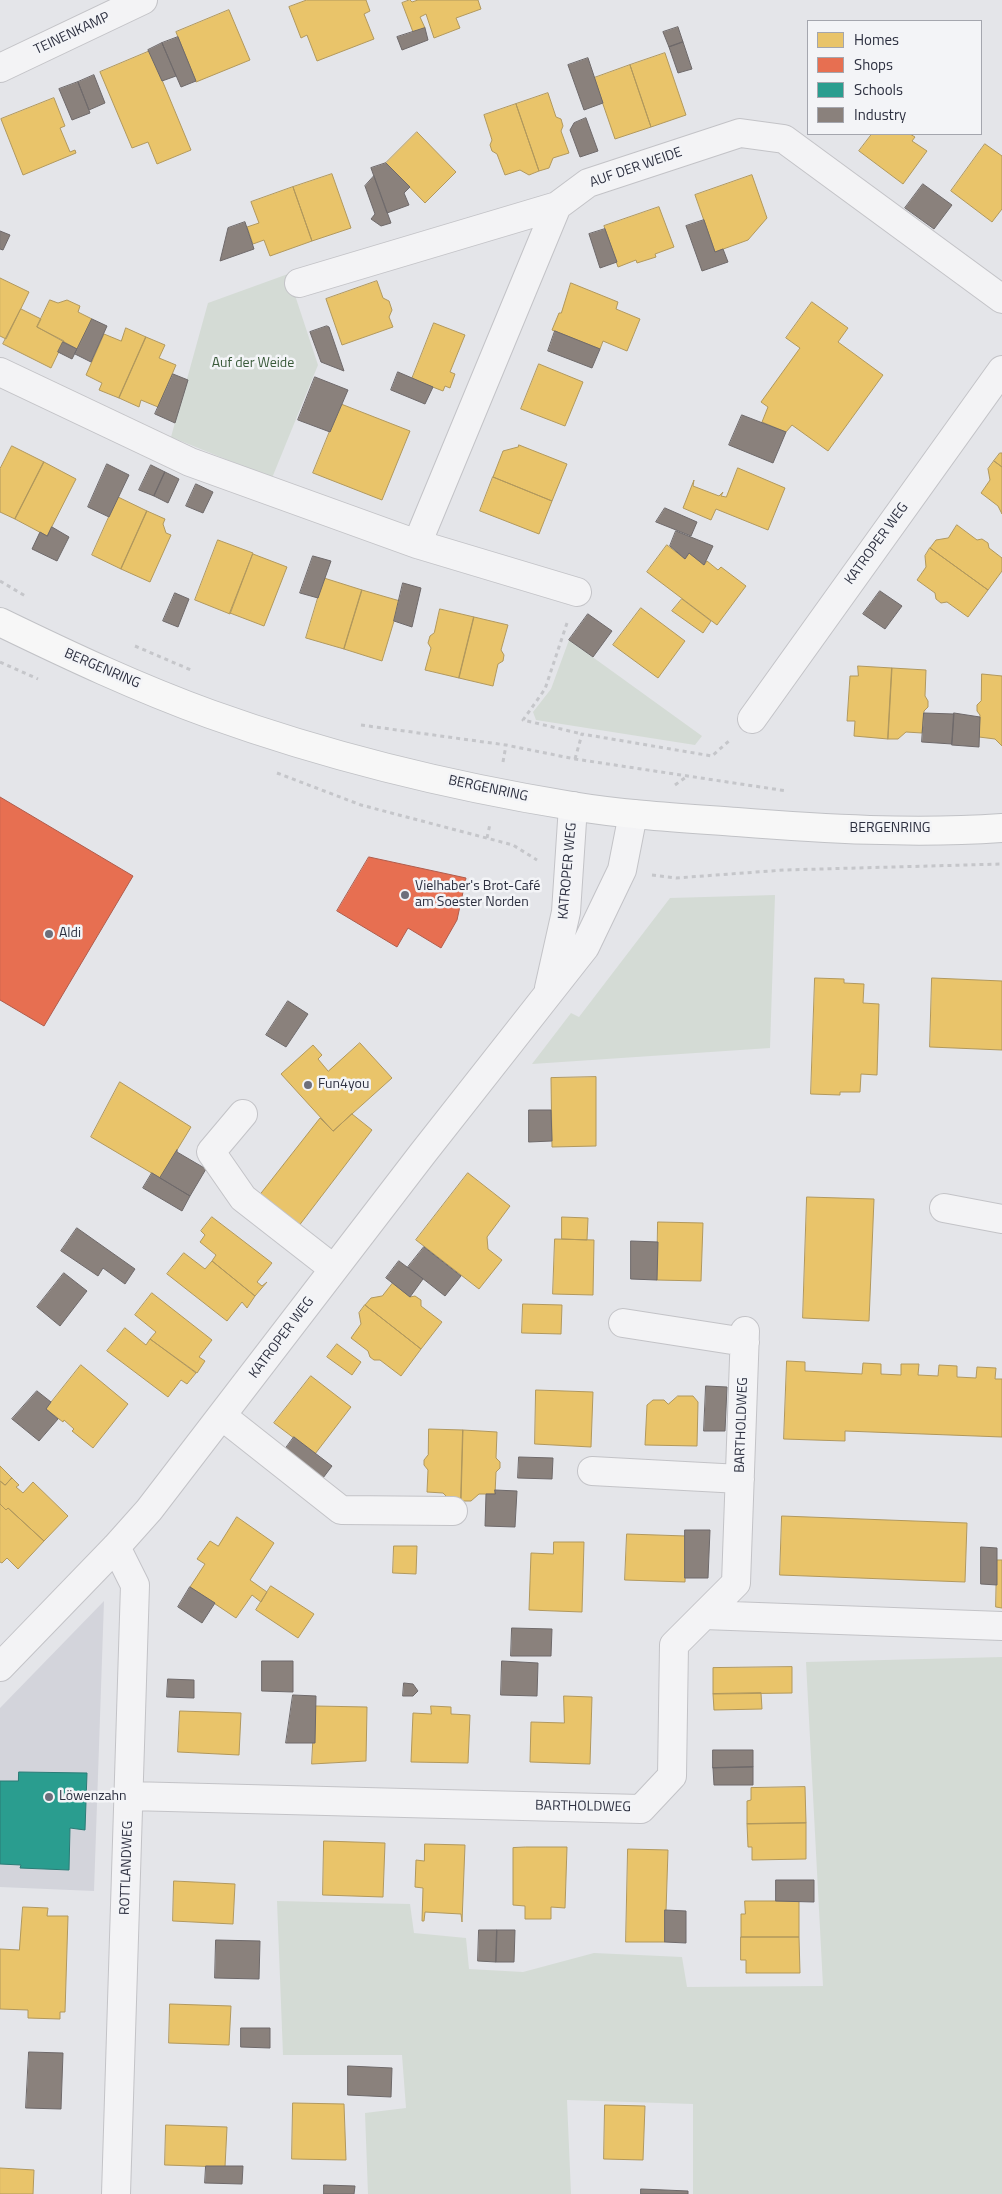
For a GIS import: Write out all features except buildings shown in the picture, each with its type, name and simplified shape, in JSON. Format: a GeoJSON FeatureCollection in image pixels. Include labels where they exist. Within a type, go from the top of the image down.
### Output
{"type":"FeatureCollection","features":[{"type":"Feature","properties":{"kind":"main road","name":"BERGENRING"},"geometry":{"type":"LineString","coordinates":[[0,622],[64,653],[208,713],[270,734],[388,768],[573,806],[633,814],[819,829],[1002,828]]}},
{"type":"Feature","properties":{"kind":"street","name":"TEINENKAMP"},"geometry":{"type":"LineString","coordinates":[[0,68],[143,0]]}},
{"type":"Feature","properties":{"kind":"street","name":"AUF DER WEIDE"},"geometry":{"type":"LineString","coordinates":[[557,206],[588,183],[740,132],[784,139],[1002,299]]}},
{"type":"Feature","properties":{"kind":"street"},"geometry":{"type":"LineString","coordinates":[[299,283],[557,206]]}},
{"type":"Feature","properties":{"kind":"street"},"geometry":{"type":"LineString","coordinates":[[417,544],[557,206]]}},
{"type":"Feature","properties":{"kind":"street","name":"KATROPER WEG"},"geometry":{"type":"LineString","coordinates":[[752,719],[1002,370]]}},
{"type":"Feature","properties":{"kind":"street"},"geometry":{"type":"LineString","coordinates":[[0,372],[190,462],[417,544],[577,592]]}},
{"type":"Feature","properties":{"kind":"street","name":"KATROPER WEG"},"geometry":{"type":"LineString","coordinates":[[548,994],[566,912],[573,806]]}},
{"type":"Feature","properties":{"kind":"street","name":"KATROPER WEG"},"geometry":{"type":"LineString","coordinates":[[0,1667],[116,1547],[149,1510],[334,1269],[586,947],[622,870],[633,814]]}},
{"type":"Feature","properties":{"kind":"street"},"geometry":{"type":"LineString","coordinates":[[243,1114],[211,1152],[243,1198],[334,1269]]}},
{"type":"Feature","properties":{"kind":"street"},"geometry":{"type":"LineString","coordinates":[[944,1208],[1002,1218]]}},
{"type":"Feature","properties":{"kind":"street","name":"BARTHOLDWEG"},"geometry":{"type":"LineString","coordinates":[[129,1796],[641,1809],[672,1776],[674,1645],[736,1584],[745,1336],[623,1323]]}},
{"type":"Feature","properties":{"kind":"street"},"geometry":{"type":"LineString","coordinates":[[222,1416],[341,1510],[454,1511]]}},
{"type":"Feature","properties":{"kind":"street"},"geometry":{"type":"LineString","coordinates":[[592,1471],[740,1479]]}},
{"type":"Feature","properties":{"kind":"street","name":"ROTTLANDWEG"},"geometry":{"type":"LineString","coordinates":[[116,1547],[136,1585],[116,2194]]}},
{"type":"Feature","properties":{"kind":"street"},"geometry":{"type":"LineString","coordinates":[[704,1615],[1002,1626]]}},
{"type":"Feature","properties":{"kind":"path"},"geometry":{"type":"LineString","coordinates":[[0,581],[31,599]]}},
{"type":"Feature","properties":{"kind":"path"},"geometry":{"type":"LineString","coordinates":[[577,592],[545,689],[523,720],[582,734],[712,756],[752,719]]}},
{"type":"Feature","properties":{"kind":"path"},"geometry":{"type":"LineString","coordinates":[[126,643],[200,673]]}},
{"type":"Feature","properties":{"kind":"path"},"geometry":{"type":"LineString","coordinates":[[355,724],[506,745],[575,759],[791,792]]}},
{"type":"Feature","properties":{"kind":"path"},"geometry":{"type":"LineString","coordinates":[[575,759],[582,734]]}},
{"type":"Feature","properties":{"kind":"shaded area","name":"Löwenzahn"},"geometry":{"type":"Polygon","coordinates":[[[104,1601],[94,1891],[0,1887],[0,1708],[104,1601]]]}},
{"type":"Feature","properties":{"kind":"green space","name":"Auf der Weide"},"geometry":{"type":"Polygon","coordinates":[[[288,274],[318,365],[272,478],[171,437],[208,303],[288,274]]]}},
{"type":"Feature","properties":{"kind":"green space"},"geometry":{"type":"Polygon","coordinates":[[[569,640],[702,736],[695,745],[536,720],[533,712],[551,689],[569,640]]]}},
{"type":"Feature","properties":{"kind":"green space"},"geometry":{"type":"Polygon","coordinates":[[[775,895],[770,1048],[532,1064],[571,1013],[579,1017],[670,898],[775,895]]]}},
{"type":"Feature","properties":{"kind":"green space"},"geometry":{"type":"Polygon","coordinates":[[[1002,1657],[1002,2194],[693,2194],[693,2104],[567,2100],[571,2194],[368,2194],[365,2113],[406,2108],[402,2055],[283,2055],[277,1901],[410,1904],[414,1933],[466,1938],[469,1969],[523,1972],[594,1953],[682,1957],[687,1987],[823,1986],[806,1662],[1002,1657]]]}},
{"type":"Feature","properties":{"kind":"place","name":"Vielhaber's Brot-Café am Soester Norden"},"geometry":{"type":"Point","coordinates":[405,895]}},
{"type":"Feature","properties":{"kind":"place","name":"Aldi"},"geometry":{"type":"Point","coordinates":[49,934]}},
{"type":"Feature","properties":{"kind":"place","name":"Fun4you"},"geometry":{"type":"Point","coordinates":[308,1085]}},
{"type":"Feature","properties":{"kind":"place","name":"Löwenzahn"},"geometry":{"type":"Point","coordinates":[49,1797]}}]}
